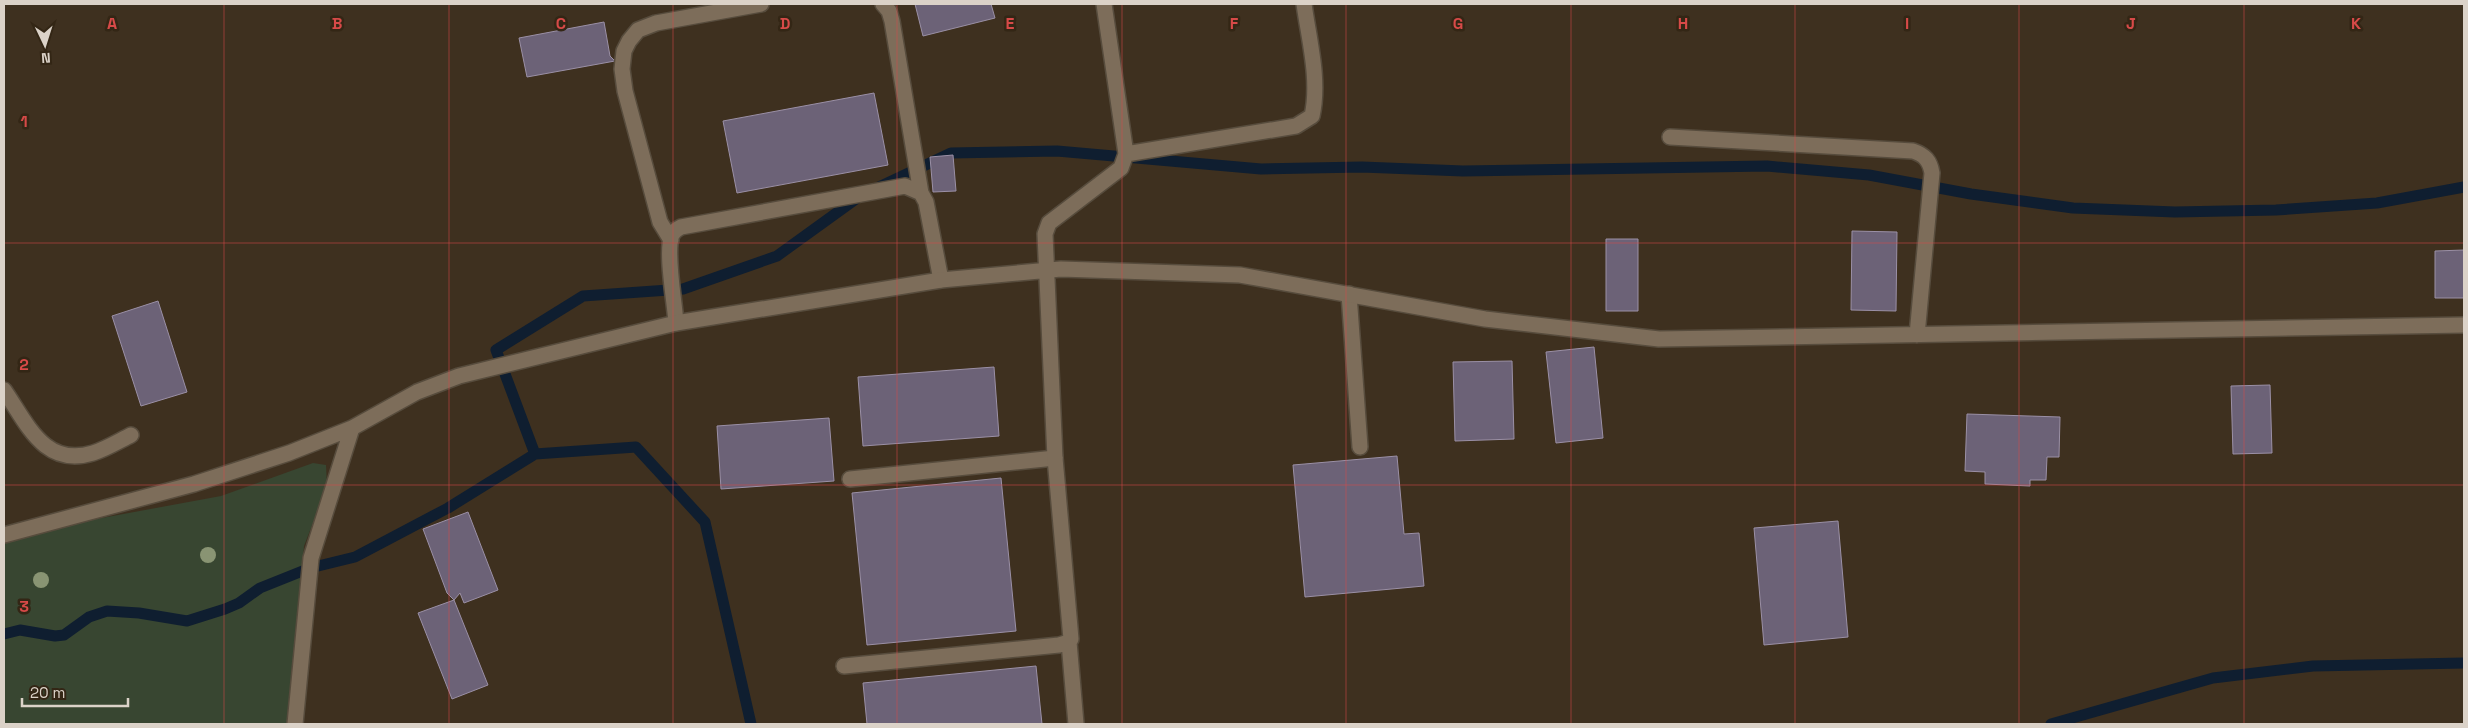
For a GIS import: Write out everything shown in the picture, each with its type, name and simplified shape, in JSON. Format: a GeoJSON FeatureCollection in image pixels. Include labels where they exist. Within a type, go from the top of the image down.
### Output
{"type":"FeatureCollection","features":[{"type":"Feature","properties":{"kind":"street"},"geometry":{"type":"LineString","coordinates":[[671,240],[660,222],[625,92],[622,69],[624,51],[638,30],[656,23],[761,4]]}},
{"type":"Feature","properties":{"kind":"street"},"geometry":{"type":"LineString","coordinates":[[883,4],[889,10],[892,22],[921,193],[926,202],[941,280]]}},
{"type":"Feature","properties":{"kind":"street"},"geometry":{"type":"LineString","coordinates":[[1076,724],[1069,642],[1072,634],[1055,458],[1045,272],[1045,234],[1050,223],[1121,168],[1126,154],[1104,4]]}},
{"type":"Feature","properties":{"kind":"street"},"geometry":{"type":"LineString","coordinates":[[1126,154],[1296,126],[1312,116],[1315,106],[1314,75],[1304,4]]}},
{"type":"Feature","properties":{"kind":"street"},"geometry":{"type":"LineString","coordinates":[[1670,137],[1913,151],[1925,157],[1931,164],[1932,173],[1917,335]]}},
{"type":"Feature","properties":{"kind":"street"},"geometry":{"type":"LineString","coordinates":[[676,324],[669,249],[673,233],[681,227],[904,186],[921,193]]}},
{"type":"Feature","properties":{"kind":"street"},"geometry":{"type":"LineString","coordinates":[[4,535],[194,484],[289,452],[352,428],[417,392],[459,376],[676,324],[941,280],[1061,270],[1240,275],[1485,319],[1659,339],[2464,325]]}},
{"type":"Feature","properties":{"kind":"street"},"geometry":{"type":"LineString","coordinates":[[1349,294],[1360,447]]}},
{"type":"Feature","properties":{"kind":"street"},"geometry":{"type":"LineString","coordinates":[[4,390],[41,443],[53,452],[64,456],[92,453],[131,435]]}},
{"type":"Feature","properties":{"kind":"street"},"geometry":{"type":"LineString","coordinates":[[295,724],[312,558],[352,428]]}},
{"type":"Feature","properties":{"kind":"street"},"geometry":{"type":"LineString","coordinates":[[850,479],[1055,458]]}},
{"type":"Feature","properties":{"kind":"street"},"geometry":{"type":"LineString","coordinates":[[844,666],[1069,642]]}},
{"type":"Feature","properties":{"kind":"green space"},"geometry":{"type":"Polygon","coordinates":[[[313,463],[326,465],[327,487],[304,546],[290,724],[4,724],[4,536],[221,496],[313,463]]]}},
{"type":"Feature","properties":{"kind":"building"},"geometry":{"type":"Polygon","coordinates":[[[915,4],[991,4],[995,18],[923,36],[915,4]]]}},
{"type":"Feature","properties":{"kind":"building"},"geometry":{"type":"Polygon","coordinates":[[[604,22],[610,56],[615,61],[527,77],[519,38],[604,22]]]}},
{"type":"Feature","properties":{"kind":"building"},"geometry":{"type":"Polygon","coordinates":[[[874,93],[888,165],[737,193],[723,121],[874,93]]]}},
{"type":"Feature","properties":{"kind":"building"},"geometry":{"type":"Polygon","coordinates":[[[953,155],[956,191],[933,192],[930,157],[953,155]]]}},
{"type":"Feature","properties":{"kind":"building"},"geometry":{"type":"Polygon","coordinates":[[[1852,231],[1897,232],[1896,311],[1851,310],[1852,231]]]}},
{"type":"Feature","properties":{"kind":"building"},"geometry":{"type":"Polygon","coordinates":[[[1606,239],[1638,239],[1638,311],[1606,311],[1606,239]]]}},
{"type":"Feature","properties":{"kind":"building"},"geometry":{"type":"Polygon","coordinates":[[[2464,250],[2464,298],[2435,298],[2435,251],[2464,250]]]}},
{"type":"Feature","properties":{"kind":"building"},"geometry":{"type":"Polygon","coordinates":[[[158,301],[187,392],[141,406],[112,316],[158,301]]]}},
{"type":"Feature","properties":{"kind":"building"},"geometry":{"type":"Polygon","coordinates":[[[1594,347],[1603,438],[1556,443],[1546,352],[1594,347]]]}},
{"type":"Feature","properties":{"kind":"building"},"geometry":{"type":"Polygon","coordinates":[[[1512,361],[1514,439],[1455,441],[1453,362],[1512,361]]]}},
{"type":"Feature","properties":{"kind":"building"},"geometry":{"type":"Polygon","coordinates":[[[994,367],[999,436],[863,446],[858,377],[994,367]]]}},
{"type":"Feature","properties":{"kind":"building"},"geometry":{"type":"Polygon","coordinates":[[[2270,385],[2272,453],[2233,454],[2231,386],[2270,385]]]}},
{"type":"Feature","properties":{"kind":"building"},"geometry":{"type":"Polygon","coordinates":[[[1967,414],[2060,417],[2059,457],[2047,457],[2046,480],[2030,480],[2030,486],[1985,484],[1985,472],[1965,471],[1967,414]]]}},
{"type":"Feature","properties":{"kind":"building"},"geometry":{"type":"Polygon","coordinates":[[[829,418],[834,481],[721,489],[717,426],[829,418]]]}},
{"type":"Feature","properties":{"kind":"building"},"geometry":{"type":"Polygon","coordinates":[[[1397,456],[1404,534],[1419,533],[1424,586],[1305,597],[1293,465],[1397,456]]]}},
{"type":"Feature","properties":{"kind":"building"},"geometry":{"type":"Polygon","coordinates":[[[1001,478],[1016,631],[867,645],[852,493],[1001,478]]]}},
{"type":"Feature","properties":{"kind":"building"},"geometry":{"type":"Polygon","coordinates":[[[468,512],[498,590],[464,603],[460,593],[454,600],[447,593],[423,529],[468,512]]]}},
{"type":"Feature","properties":{"kind":"building"},"geometry":{"type":"Polygon","coordinates":[[[1838,521],[1848,637],[1764,645],[1754,528],[1838,521]]]}},
{"type":"Feature","properties":{"kind":"building"},"geometry":{"type":"Polygon","coordinates":[[[454,600],[488,685],[452,699],[418,613],[454,600]]]}},
{"type":"Feature","properties":{"kind":"building"},"geometry":{"type":"Polygon","coordinates":[[[1036,666],[1042,724],[867,724],[863,683],[1036,666]]]}},
{"type":"Feature","properties":{"kind":"waterway"},"geometry":{"type":"LineString","coordinates":[[879,187],[951,153],[1057,151],[1261,169],[1362,167],[1463,171],[1767,166],[1869,175],[1971,194],[2073,208],[2175,212],[2276,210],[2377,203],[2464,187]]}},
{"type":"Feature","properties":{"kind":"waterway"},"geometry":{"type":"LineString","coordinates":[[535,454],[496,350],[583,296],[683,289],[777,256],[860,196]]}},
{"type":"Feature","properties":{"kind":"waterway"},"geometry":{"type":"LineString","coordinates":[[4,634],[20,630],[55,636],[64,635],[89,617],[107,611],[139,613],[187,621],[239,603],[260,588],[310,568],[355,557],[448,508],[535,454],[636,447],[705,522],[751,724]]}},
{"type":"Feature","properties":{"kind":"waterway"},"geometry":{"type":"LineString","coordinates":[[2051,724],[2213,678],[2313,666],[2464,663]]}}]}
